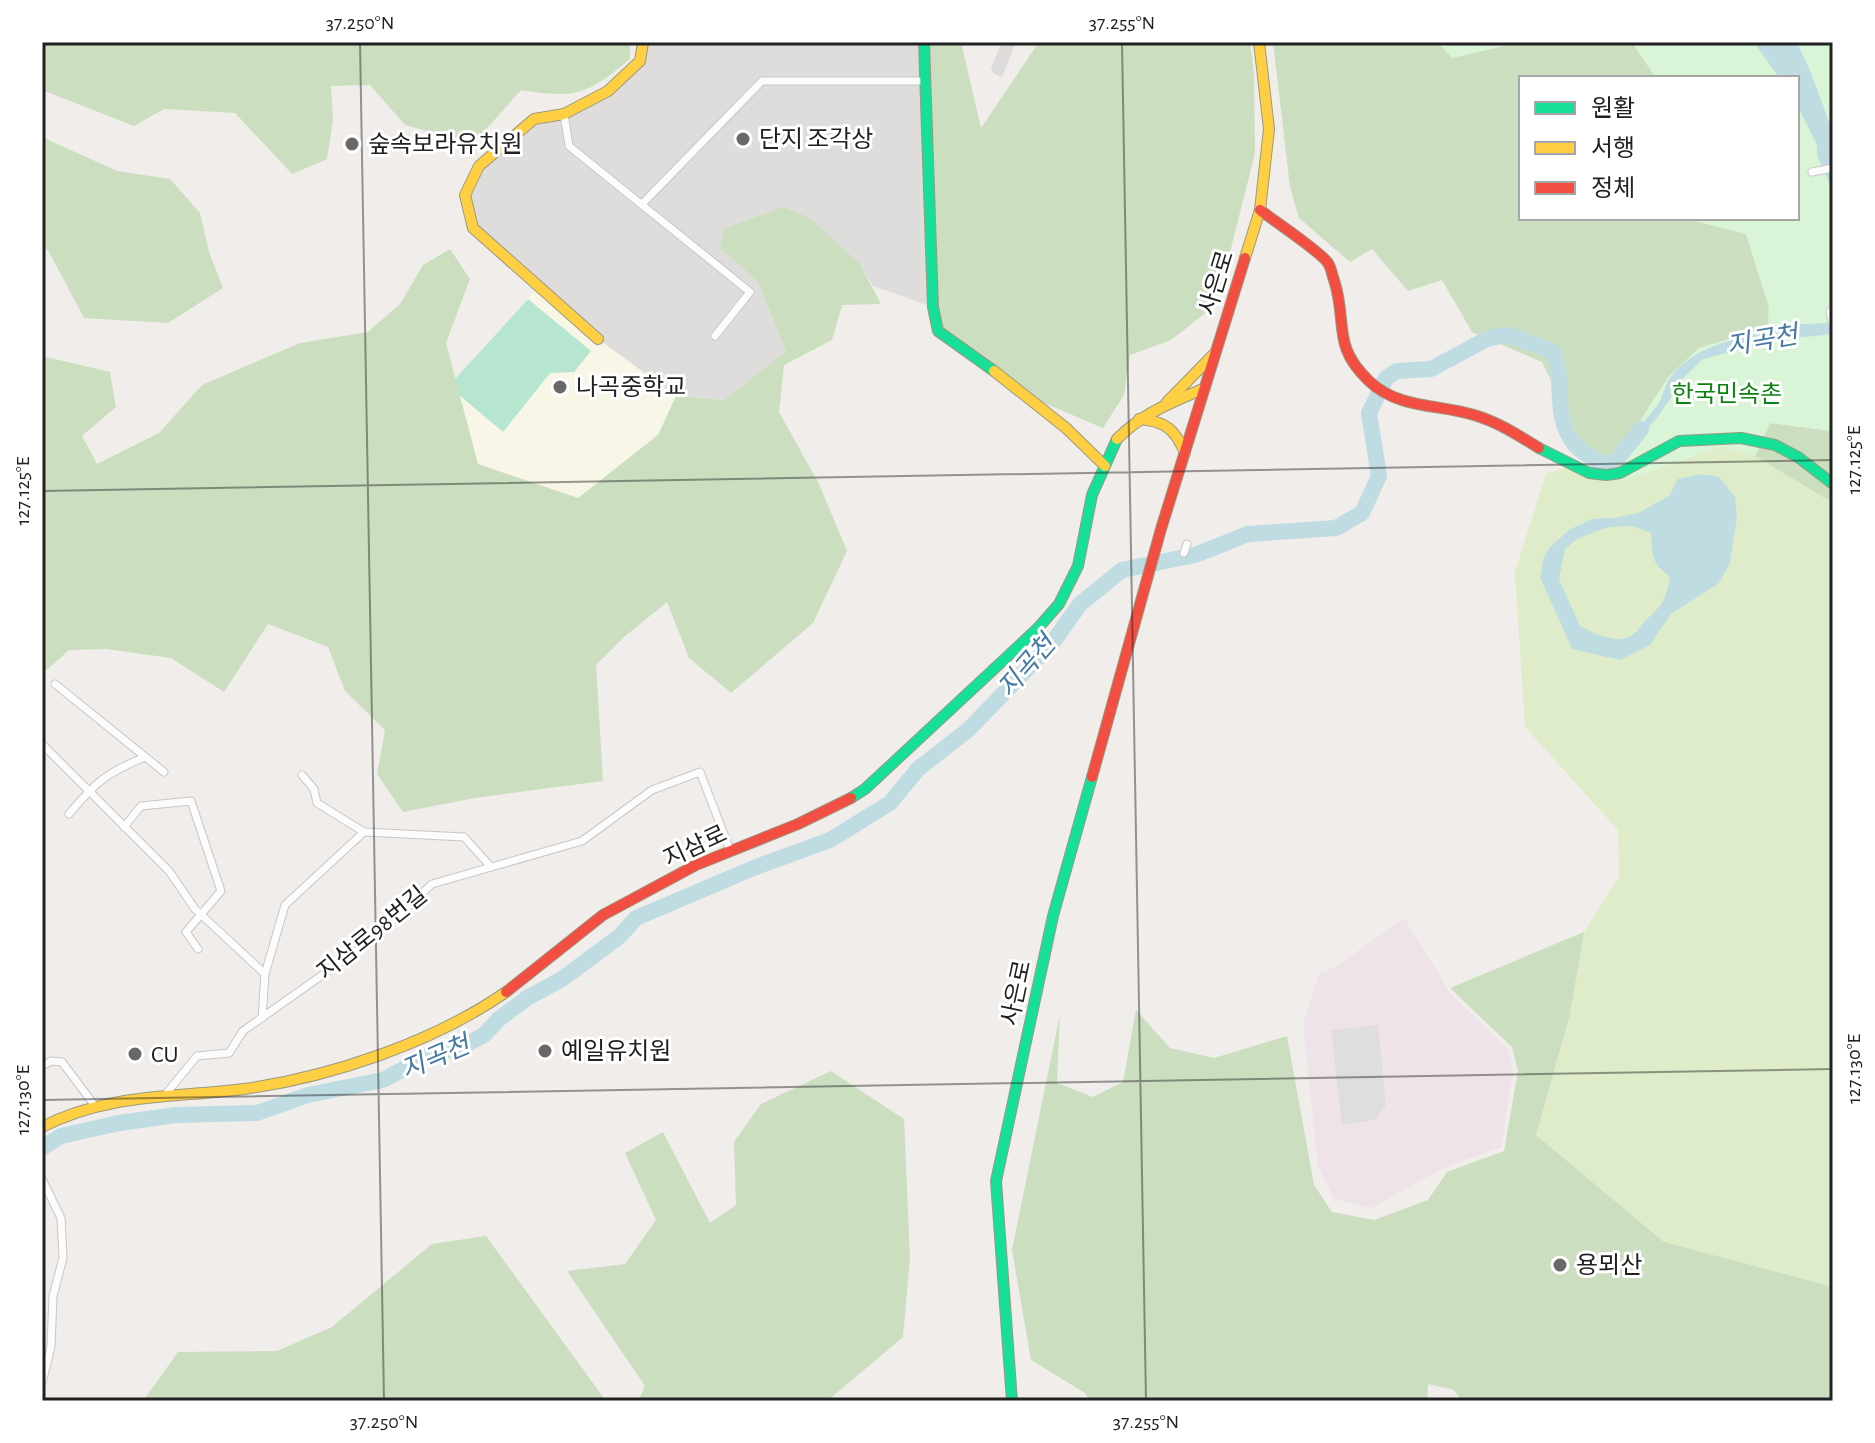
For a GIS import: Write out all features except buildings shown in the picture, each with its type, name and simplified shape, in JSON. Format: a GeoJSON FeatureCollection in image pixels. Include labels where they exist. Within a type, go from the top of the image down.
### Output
{"type":"FeatureCollection","features":[{"type":"Feature","properties":{"kind":"street"},"geometry":{"type":"LineString","coordinates":[[598,339],[473,228],[465,195],[479,166],[534,119],[564,114],[608,91],[640,61],[643,42]]}},
{"type":"Feature","properties":{"kind":"street"},"geometry":{"type":"LineString","coordinates":[[924,42],[933,307],[938,331],[1032,398],[1105,466]]}},
{"type":"Feature","properties":{"kind":"street","name":"사은로"},"geometry":{"type":"LineString","coordinates":[[1012,1401],[996,1181],[1053,916],[1161,529],[1260,210],[1269,129],[1259,42]]}},
{"type":"Feature","properties":{"kind":"street"},"geometry":{"type":"LineString","coordinates":[[642,204],[762,81],[925,81]]}},
{"type":"Feature","properties":{"kind":"street"},"geometry":{"type":"LineString","coordinates":[[564,114],[569,146],[750,292],[715,336]]}},
{"type":"Feature","properties":{"kind":"street"},"geometry":{"type":"LineString","coordinates":[[1812,172],[1833,168]]}},
{"type":"Feature","properties":{"kind":"street"},"geometry":{"type":"LineString","coordinates":[[1260,210],[1328,262],[1337,290],[1345,350],[1356,368],[1373,385],[1416,404],[1469,413],[1496,422],[1556,458],[1589,473],[1620,473],[1679,441],[1741,438],[1775,445],[1798,457],[1833,484]]}},
{"type":"Feature","properties":{"kind":"street"},"geometry":{"type":"LineString","coordinates":[[1830,312],[1833,326]]}},
{"type":"Feature","properties":{"kind":"street"},"geometry":{"type":"LineString","coordinates":[[1167,403],[1216,352]]}},
{"type":"Feature","properties":{"kind":"street","name":"지삼로"},"geometry":{"type":"LineString","coordinates":[[42,1127],[55,1119],[133,1097],[285,1082],[418,1040],[469,1016],[598,918],[730,850],[803,824],[836,808],[865,789],[1038,628],[1059,604],[1078,566],[1092,495],[1117,439],[1139,419],[1167,403],[1205,388]]}},
{"type":"Feature","properties":{"kind":"street"},"geometry":{"type":"LineString","coordinates":[[1139,419],[1157,420],[1172,427],[1185,453]]}},
{"type":"Feature","properties":{"kind":"street"},"geometry":{"type":"LineString","coordinates":[[55,684],[164,772]]}},
{"type":"Feature","properties":{"kind":"street"},"geometry":{"type":"LineString","coordinates":[[42,744],[169,871],[201,914],[265,974]]}},
{"type":"Feature","properties":{"kind":"street"},"geometry":{"type":"LineString","coordinates":[[69,814],[111,771],[145,757]]}},
{"type":"Feature","properties":{"kind":"street","name":"지삼로98번길"},"geometry":{"type":"LineString","coordinates":[[165,1095],[197,1056],[229,1053],[243,1031],[369,942],[432,884],[582,841],[652,790],[700,772],[730,850]]}},
{"type":"Feature","properties":{"kind":"street"},"geometry":{"type":"LineString","coordinates":[[302,775],[314,789],[317,803],[364,832],[464,837],[491,867]]}},
{"type":"Feature","properties":{"kind":"street"},"geometry":{"type":"LineString","coordinates":[[124,827],[141,806],[191,801],[221,891],[186,932],[198,949]]}},
{"type":"Feature","properties":{"kind":"street"},"geometry":{"type":"LineString","coordinates":[[262,1018],[265,974],[285,905],[364,832]]}},
{"type":"Feature","properties":{"kind":"street"},"geometry":{"type":"LineString","coordinates":[[42,1066],[51,1061],[62,1062],[95,1106]]}},
{"type":"Feature","properties":{"kind":"street"},"geometry":{"type":"LineString","coordinates":[[42,1179],[61,1218],[63,1258],[53,1296],[51,1347],[42,1383]]}},
{"type":"Feature","properties":{"kind":"shaded area"},"geometry":{"type":"Polygon","coordinates":[[[643,42],[924,42],[933,307],[873,286],[860,264],[720,248],[758,282],[786,351],[724,400],[676,396],[598,339],[473,228],[465,195],[479,166],[534,119],[564,114],[608,91],[640,61],[643,42]]]}},
{"type":"Feature","properties":{"kind":"shaded area"},"geometry":{"type":"Polygon","coordinates":[[[1002,42],[1016,42],[1002,77],[994,74],[991,68],[1002,42]]]}},
{"type":"Feature","properties":{"kind":"shaded area","name":"나곡중학교"},"geometry":{"type":"Polygon","coordinates":[[[539,286],[598,339],[676,396],[658,435],[578,498],[478,464],[455,379],[539,286]]]}},
{"type":"Feature","properties":{"kind":"shaded area"},"geometry":{"type":"Polygon","coordinates":[[[1404,918],[1451,994],[1508,1050],[1513,1071],[1501,1147],[1445,1167],[1371,1208],[1334,1199],[1318,1166],[1303,1023],[1319,973],[1337,966],[1404,918]]]}},
{"type":"Feature","properties":{"kind":"shaded area"},"geometry":{"type":"Polygon","coordinates":[[[1378,1025],[1386,1105],[1375,1120],[1342,1125],[1331,1030],[1378,1025]]]}},
{"type":"Feature","properties":{"kind":"green space"},"geometry":{"type":"Polygon","coordinates":[[[42,42],[630,42],[630,59],[603,80],[580,91],[555,94],[521,90],[473,144],[405,125],[370,85],[331,86],[333,120],[327,159],[292,174],[235,113],[164,109],[134,126],[42,90],[42,42]]]}},
{"type":"Feature","properties":{"kind":"green space"},"geometry":{"type":"Polygon","coordinates":[[[924,42],[961,42],[981,128],[1039,42],[1250,42],[1254,72],[1255,153],[1222,284],[1212,308],[1171,340],[1130,355],[1124,395],[1103,428],[1032,398],[938,331],[924,42]]]}},
{"type":"Feature","properties":{"kind":"green space"},"geometry":{"type":"Polygon","coordinates":[[[1273,42],[1438,42],[1452,58],[1520,42],[1632,42],[1655,76],[1519,76],[1519,220],[1692,220],[1746,234],[1769,307],[1768,328],[1699,348],[1656,411],[1616,461],[1587,454],[1542,362],[1472,332],[1442,280],[1408,291],[1372,249],[1350,262],[1299,218],[1290,187],[1273,42]]]}},
{"type":"Feature","properties":{"kind":"green space"},"geometry":{"type":"Polygon","coordinates":[[[1438,42],[1520,42],[1452,58],[1438,42]]]}},
{"type":"Feature","properties":{"kind":"green space","name":"한국민속촌"},"geometry":{"type":"Polygon","coordinates":[[[1632,42],[1833,42],[1833,431],[1770,423],[1755,456],[1722,446],[1622,481],[1617,466],[1630,452],[1638,424],[1670,375],[1699,348],[1768,328],[1769,306],[1746,234],[1692,220],[1799,220],[1799,76],[1655,76],[1632,42]]]}},
{"type":"Feature","properties":{"kind":"green space"},"geometry":{"type":"Polygon","coordinates":[[[42,137],[117,171],[170,179],[200,213],[209,252],[223,288],[168,323],[84,318],[48,250],[42,246],[42,137]]]}},
{"type":"Feature","properties":{"kind":"green space"},"geometry":{"type":"Polygon","coordinates":[[[783,207],[810,218],[860,264],[881,304],[842,305],[832,340],[784,365],[779,412],[819,484],[847,551],[813,623],[731,693],[689,658],[667,602],[624,637],[596,665],[603,781],[475,798],[403,812],[377,774],[385,730],[345,691],[328,647],[268,624],[224,692],[171,658],[106,649],[69,650],[42,674],[42,356],[110,372],[116,407],[82,436],[97,464],[159,433],[202,385],[300,343],[368,332],[400,304],[423,265],[450,249],[470,279],[446,343],[478,464],[578,498],[658,435],[676,396],[724,400],[786,351],[758,282],[720,248],[723,229],[783,207]]]}},
{"type":"Feature","properties":{"kind":"green space"},"geometry":{"type":"Polygon","coordinates":[[[528,299],[591,351],[574,372],[550,373],[503,432],[459,395],[455,379],[528,299]]]}},
{"type":"Feature","properties":{"kind":"green space"},"geometry":{"type":"Polygon","coordinates":[[[1770,423],[1833,431],[1833,503],[1755,456],[1770,423]]]}},
{"type":"Feature","properties":{"kind":"green space"},"geometry":{"type":"Polygon","coordinates":[[[1723,446],[1755,456],[1833,503],[1833,1288],[1664,1242],[1536,1135],[1570,1014],[1584,932],[1619,877],[1618,830],[1525,727],[1515,572],[1546,474],[1585,465],[1622,481],[1723,446]]]}},
{"type":"Feature","properties":{"kind":"green space"},"geometry":{"type":"Polygon","coordinates":[[[1584,932],[1570,1014],[1536,1135],[1664,1242],[1833,1287],[1833,1401],[1462,1401],[1454,1390],[1428,1384],[1427,1401],[1090,1401],[1085,1393],[1031,1360],[1012,1250],[1060,1014],[1057,1083],[1093,1097],[1123,1082],[1136,1010],[1170,1048],[1214,1058],[1287,1036],[1314,1185],[1332,1212],[1374,1220],[1428,1200],[1447,1172],[1504,1151],[1518,1071],[1512,1047],[1450,988],[1584,932]]]}},
{"type":"Feature","properties":{"kind":"green space"},"geometry":{"type":"Polygon","coordinates":[[[831,1071],[904,1119],[910,1259],[903,1337],[827,1401],[638,1401],[645,1386],[567,1271],[625,1264],[656,1220],[625,1153],[663,1132],[710,1223],[736,1205],[734,1142],[761,1104],[831,1071]]]}},
{"type":"Feature","properties":{"kind":"green space"},"geometry":{"type":"Polygon","coordinates":[[[486,1236],[606,1401],[143,1401],[178,1352],[277,1351],[332,1327],[432,1244],[486,1236]]]}},
{"type":"Feature","properties":{"kind":"water"},"geometry":{"type":"Polygon","coordinates":[[[1754,42],[1797,42],[1833,133],[1833,191],[1817,155],[1817,145],[1799,109],[1799,76],[1778,76],[1754,42]]]}},
{"type":"Feature","properties":{"kind":"water"},"geometry":{"type":"Polygon","coordinates":[[[1833,323],[1833,334],[1776,340],[1703,359],[1673,388],[1671,398],[1656,419],[1627,450],[1660,401],[1668,381],[1677,369],[1700,352],[1770,331],[1779,325],[1833,323]]]}},
{"type":"Feature","properties":{"kind":"water"},"geometry":{"type":"Polygon","coordinates":[[[1700,474],[1719,477],[1735,497],[1737,517],[1730,563],[1719,583],[1671,614],[1650,645],[1620,660],[1572,649],[1540,577],[1549,548],[1569,530],[1592,519],[1638,513],[1669,496],[1678,479],[1700,474]],[[1633,526],[1610,527],[1577,539],[1565,549],[1559,579],[1580,626],[1610,638],[1625,638],[1638,630],[1660,606],[1670,577],[1654,558],[1651,533],[1633,526]]]}},
{"type":"Feature","properties":{"kind":"waterway","name":"지곡천"},"geometry":{"type":"LineString","coordinates":[[42,1148],[61,1136],[119,1123],[176,1115],[257,1113],[308,1095],[383,1080],[433,1053],[459,1048],[484,1035],[527,998],[562,979],[620,936],[636,918],[756,867],[830,840],[890,803],[918,769],[968,730],[1053,642],[1080,604],[1122,570],[1195,555],[1248,534],[1336,528],[1362,513],[1379,476],[1369,413],[1386,378],[1397,371],[1431,369],[1489,338],[1508,335],[1553,351],[1559,375],[1563,422],[1575,445],[1584,453],[1601,464],[1616,461],[1641,429]]}},
{"type":"Feature","properties":{"kind":"traffic: fast"},"geometry":{"type":"LineString","coordinates":[[924,42],[933,307],[938,331],[994,371]]}},
{"type":"Feature","properties":{"kind":"traffic: fast"},"geometry":{"type":"LineString","coordinates":[[1539,448],[1589,473],[1606,475],[1620,473],[1679,441],[1741,438],[1775,445],[1798,457],[1833,484]]}},
{"type":"Feature","properties":{"kind":"traffic: fast"},"geometry":{"type":"LineString","coordinates":[[851,798],[865,789],[1038,628],[1059,604],[1078,566],[1092,495],[1117,439]]}},
{"type":"Feature","properties":{"kind":"traffic: fast"},"geometry":{"type":"LineString","coordinates":[[1012,1401],[996,1181],[1053,916],[1092,777]]}},
{"type":"Feature","properties":{"kind":"traffic: slow"},"geometry":{"type":"LineString","coordinates":[[598,339],[473,228],[465,195],[479,166],[534,119],[564,114],[608,91],[640,61],[643,42]]}},
{"type":"Feature","properties":{"kind":"traffic: slow"},"geometry":{"type":"LineString","coordinates":[[1245,258],[1260,210],[1269,129],[1259,42]]}},
{"type":"Feature","properties":{"kind":"traffic: slow"},"geometry":{"type":"LineString","coordinates":[[1167,402],[1214,354]]}},
{"type":"Feature","properties":{"kind":"traffic: slow"},"geometry":{"type":"LineString","coordinates":[[994,371],[1066,428],[1105,466]]}},
{"type":"Feature","properties":{"kind":"traffic: slow"},"geometry":{"type":"LineString","coordinates":[[1117,439],[1148,415],[1205,388]]}},
{"type":"Feature","properties":{"kind":"traffic: slow"},"geometry":{"type":"LineString","coordinates":[[1139,419],[1168,428],[1185,453]]}},
{"type":"Feature","properties":{"kind":"traffic: slow"},"geometry":{"type":"LineString","coordinates":[[42,1127],[67,1116],[116,1102],[244,1089],[312,1076],[414,1042],[447,1027],[506,992]]}},
{"type":"Feature","properties":{"kind":"traffic: jam"},"geometry":{"type":"LineString","coordinates":[[1260,210],[1328,263],[1338,295],[1345,345],[1349,356],[1369,381],[1393,397],[1483,418],[1539,448]]}},
{"type":"Feature","properties":{"kind":"traffic: jam"},"geometry":{"type":"LineString","coordinates":[[1092,777],[1161,529],[1245,258]]}},
{"type":"Feature","properties":{"kind":"traffic: jam"},"geometry":{"type":"LineString","coordinates":[[506,992],[603,915],[696,865],[798,824],[851,798]]}},
{"type":"Feature","properties":{"kind":"place","name":"단지 조각상"},"geometry":{"type":"Point","coordinates":[743,139]}},
{"type":"Feature","properties":{"kind":"place","name":"숲속보라유치원"},"geometry":{"type":"Point","coordinates":[352,144]}},
{"type":"Feature","properties":{"kind":"place","name":"나곡중학교"},"geometry":{"type":"Point","coordinates":[560,387]}},
{"type":"Feature","properties":{"kind":"place","name":"예일유치원"},"geometry":{"type":"Point","coordinates":[545,1051]}},
{"type":"Feature","properties":{"kind":"place","name":"CU"},"geometry":{"type":"Point","coordinates":[135,1054]}},
{"type":"Feature","properties":{"kind":"place","name":"용뫼산"},"geometry":{"type":"Point","coordinates":[1560,1265]}}]}
